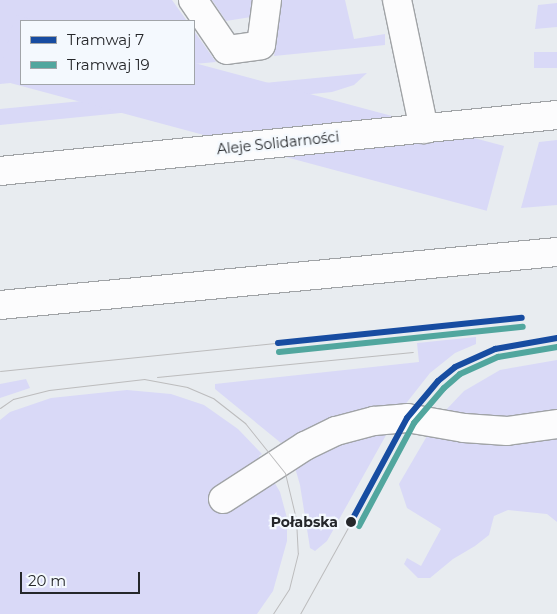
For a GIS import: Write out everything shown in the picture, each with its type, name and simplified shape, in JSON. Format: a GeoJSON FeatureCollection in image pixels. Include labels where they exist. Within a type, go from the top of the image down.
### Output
{"type":"FeatureCollection","features":[{"type":"Feature","properties":{"kind":"street"},"geometry":{"type":"LineString","coordinates":[[193,0],[227,50],[261,45],[267,0]]}},
{"type":"Feature","properties":{"kind":"street"},"geometry":{"type":"LineString","coordinates":[[397,0],[424,129]]}},
{"type":"Feature","properties":{"kind":"street","name":"Aleje Solidarności"},"geometry":{"type":"LineString","coordinates":[[0,171],[557,115]]}},
{"type":"Feature","properties":{"kind":"street"},"geometry":{"type":"LineString","coordinates":[[0,305],[557,252]]}},
{"type":"Feature","properties":{"kind":"street"},"geometry":{"type":"LineString","coordinates":[[507,257],[557,271]]}},
{"type":"Feature","properties":{"kind":"street"},"geometry":{"type":"LineString","coordinates":[[223,499],[305,446],[336,431],[374,421],[407,418],[464,428],[507,431],[557,424]]}},
{"type":"Feature","properties":{"kind":"shaded area"},"geometry":{"type":"Polygon","coordinates":[[[0,0],[172,0],[186,20],[20,20],[20,82],[0,84],[0,0]]]}},
{"type":"Feature","properties":{"kind":"shaded area"},"geometry":{"type":"Polygon","coordinates":[[[212,0],[253,0],[251,17],[226,21],[212,0]]]}},
{"type":"Feature","properties":{"kind":"shaded area"},"geometry":{"type":"Polygon","coordinates":[[[281,0],[345,0],[354,39],[385,34],[385,45],[274,56],[281,0]]]}},
{"type":"Feature","properties":{"kind":"shaded area"},"geometry":{"type":"Polygon","coordinates":[[[557,3],[557,27],[535,29],[538,5],[557,3]]]}},
{"type":"Feature","properties":{"kind":"shaded area"},"geometry":{"type":"Polygon","coordinates":[[[15,15],[34,20],[20,20],[20,85],[195,85],[195,63],[504,146],[487,211],[0,80],[0,72],[15,15]]]}},
{"type":"Feature","properties":{"kind":"shaded area"},"geometry":{"type":"Polygon","coordinates":[[[195,32],[216,62],[195,64],[195,32]]]}},
{"type":"Feature","properties":{"kind":"shaded area"},"geometry":{"type":"Polygon","coordinates":[[[534,52],[557,52],[557,68],[534,68],[534,52]]]}},
{"type":"Feature","properties":{"kind":"shaded area"},"geometry":{"type":"Polygon","coordinates":[[[367,73],[354,85],[332,92],[0,125],[0,109],[367,73]]]}},
{"type":"Feature","properties":{"kind":"shaded area"},"geometry":{"type":"Polygon","coordinates":[[[557,140],[557,205],[521,208],[539,142],[557,140]]]}},
{"type":"Feature","properties":{"kind":"shaded area"},"geometry":{"type":"Polygon","coordinates":[[[476,337],[476,344],[455,353],[430,373],[404,406],[349,413],[281,443],[215,389],[215,384],[419,362],[417,343],[476,337]]]}},
{"type":"Feature","properties":{"kind":"shaded area"},"geometry":{"type":"Polygon","coordinates":[[[557,360],[557,412],[489,420],[444,412],[464,391],[500,370],[557,360]]]}},
{"type":"Feature","properties":{"kind":"shaded area"},"geometry":{"type":"Polygon","coordinates":[[[26,379],[30,388],[0,398],[0,384],[26,379]]]}},
{"type":"Feature","properties":{"kind":"shaded area"},"geometry":{"type":"Polygon","coordinates":[[[127,390],[171,394],[204,405],[238,429],[262,454],[259,456],[280,492],[287,518],[287,541],[273,591],[257,614],[0,614],[0,420],[10,412],[51,398],[127,390]]]}},
{"type":"Feature","properties":{"kind":"shaded area"},"geometry":{"type":"Polygon","coordinates":[[[390,428],[327,541],[315,551],[310,548],[300,485],[294,464],[321,449],[390,428]]]}},
{"type":"Feature","properties":{"kind":"shaded area"},"geometry":{"type":"Polygon","coordinates":[[[436,434],[557,435],[557,522],[547,514],[508,510],[494,516],[489,535],[475,546],[453,559],[430,578],[418,578],[404,564],[407,558],[421,566],[441,529],[407,508],[399,484],[427,436],[436,434]]]}},
{"type":"Feature","properties":{"kind":"tram line","name":"7"},"geometry":{"type":"LineString","coordinates":[[278,343],[522,318]]}},
{"type":"Feature","properties":{"kind":"tram line","name":"19"},"geometry":{"type":"LineString","coordinates":[[279,352],[523,327]]}},
{"type":"Feature","properties":{"kind":"tram line","name":"7"},"geometry":{"type":"LineString","coordinates":[[351,522],[407,418],[438,381],[455,367],[495,349],[557,338]]}},
{"type":"Feature","properties":{"kind":"tram line"},"geometry":{"type":"LineString","coordinates":[[0,371],[278,343]]}},
{"type":"Feature","properties":{"kind":"tram line","name":"19"},"geometry":{"type":"LineString","coordinates":[[359,526],[414,423],[444,388],[460,374],[498,357],[557,347]]}},
{"type":"Feature","properties":{"kind":"tram line"},"geometry":{"type":"LineString","coordinates":[[157,377],[413,352]]}},
{"type":"Feature","properties":{"kind":"tram line"},"geometry":{"type":"LineString","coordinates":[[0,408],[13,399],[49,390],[144,379],[187,387],[213,398],[245,423],[285,473],[296,519],[298,553],[289,589],[273,614]]}},
{"type":"Feature","properties":{"kind":"tram line"},"geometry":{"type":"LineString","coordinates":[[300,614],[351,522]]}},
{"type":"Feature","properties":{"kind":"place","name":"Połabska"},"geometry":{"type":"Point","coordinates":[351,522]}}]}
